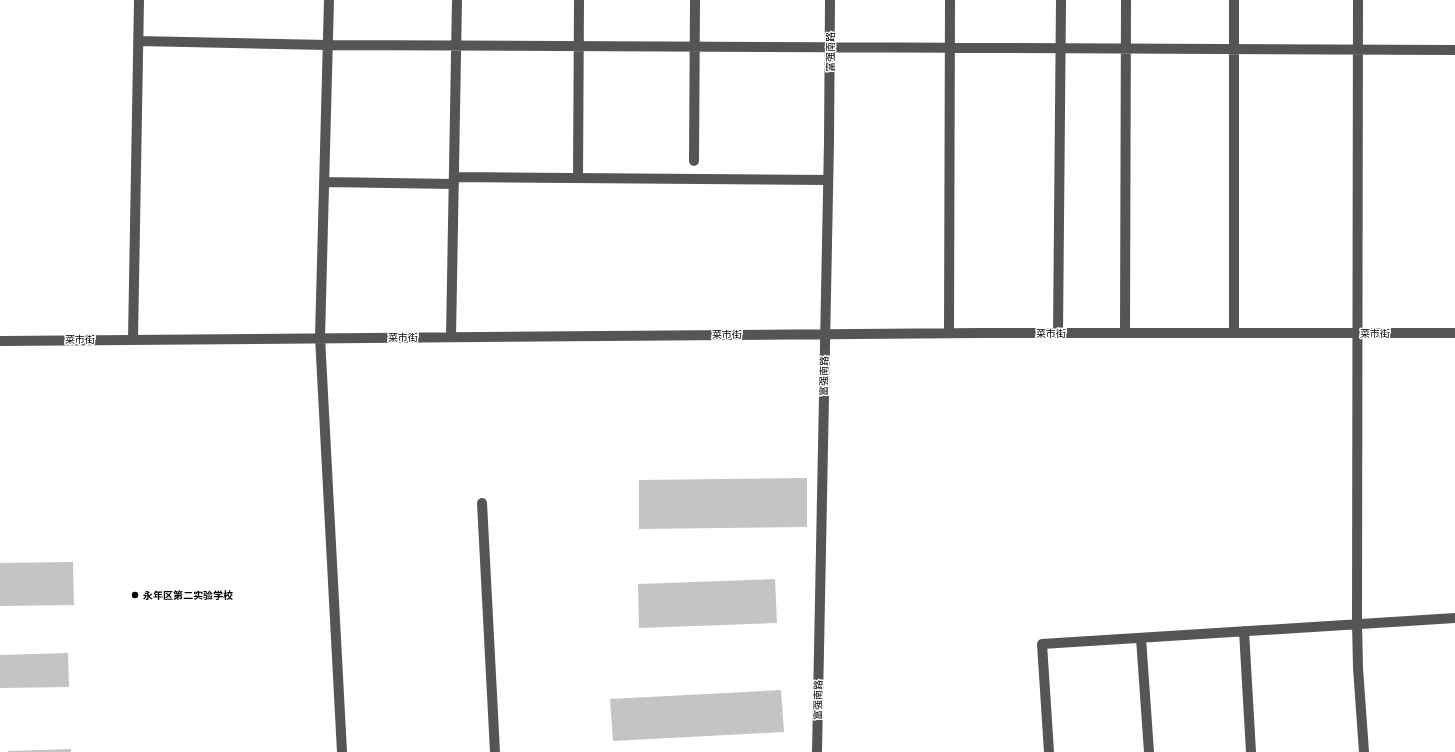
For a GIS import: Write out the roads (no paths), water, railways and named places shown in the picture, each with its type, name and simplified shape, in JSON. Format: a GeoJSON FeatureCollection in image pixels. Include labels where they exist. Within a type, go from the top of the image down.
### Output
{"type":"FeatureCollection","features":[{"type":"Feature","properties":{"kind":"street"},"geometry":{"type":"LineString","coordinates":[[133,339],[139,0]]}},
{"type":"Feature","properties":{"kind":"street"},"geometry":{"type":"LineString","coordinates":[[329,0],[320,338],[342,752]]}},
{"type":"Feature","properties":{"kind":"street"},"geometry":{"type":"LineString","coordinates":[[451,336],[457,0]]}},
{"type":"Feature","properties":{"kind":"street"},"geometry":{"type":"LineString","coordinates":[[578,178],[579,0]]}},
{"type":"Feature","properties":{"kind":"street"},"geometry":{"type":"LineString","coordinates":[[694,161],[695,0]]}},
{"type":"Feature","properties":{"kind":"street","name":"富强南路"},"geometry":{"type":"LineString","coordinates":[[817,752],[830,0]]}},
{"type":"Feature","properties":{"kind":"street"},"geometry":{"type":"LineString","coordinates":[[949,333],[950,0]]}},
{"type":"Feature","properties":{"kind":"street"},"geometry":{"type":"LineString","coordinates":[[1058,333],[1061,0]]}},
{"type":"Feature","properties":{"kind":"street"},"geometry":{"type":"LineString","coordinates":[[1124,333],[1126,0]]}},
{"type":"Feature","properties":{"kind":"street"},"geometry":{"type":"LineString","coordinates":[[1234,0],[1234,333]]}},
{"type":"Feature","properties":{"kind":"street"},"geometry":{"type":"LineString","coordinates":[[1358,0],[1357,624],[1358,668],[1364,752]]}},
{"type":"Feature","properties":{"kind":"street"},"geometry":{"type":"LineString","coordinates":[[138,40],[327,45],[1455,50]]}},
{"type":"Feature","properties":{"kind":"street"},"geometry":{"type":"LineString","coordinates":[[324,182],[578,178],[828,180]]}},
{"type":"Feature","properties":{"kind":"street","name":"菜市街"},"geometry":{"type":"LineString","coordinates":[[0,340],[949,333],[1455,333]]}},
{"type":"Feature","properties":{"kind":"street"},"geometry":{"type":"LineString","coordinates":[[482,503],[496,752]]}},
{"type":"Feature","properties":{"kind":"street"},"geometry":{"type":"LineString","coordinates":[[1049,752],[1042,644],[1455,618]]}},
{"type":"Feature","properties":{"kind":"street"},"geometry":{"type":"LineString","coordinates":[[1244,631],[1251,752]]}},
{"type":"Feature","properties":{"kind":"street"},"geometry":{"type":"LineString","coordinates":[[1141,638],[1149,752]]}},
{"type":"Feature","properties":{"kind":"place","name":"永年区第二实验学校"},"geometry":{"type":"Point","coordinates":[135,595]}}]}
